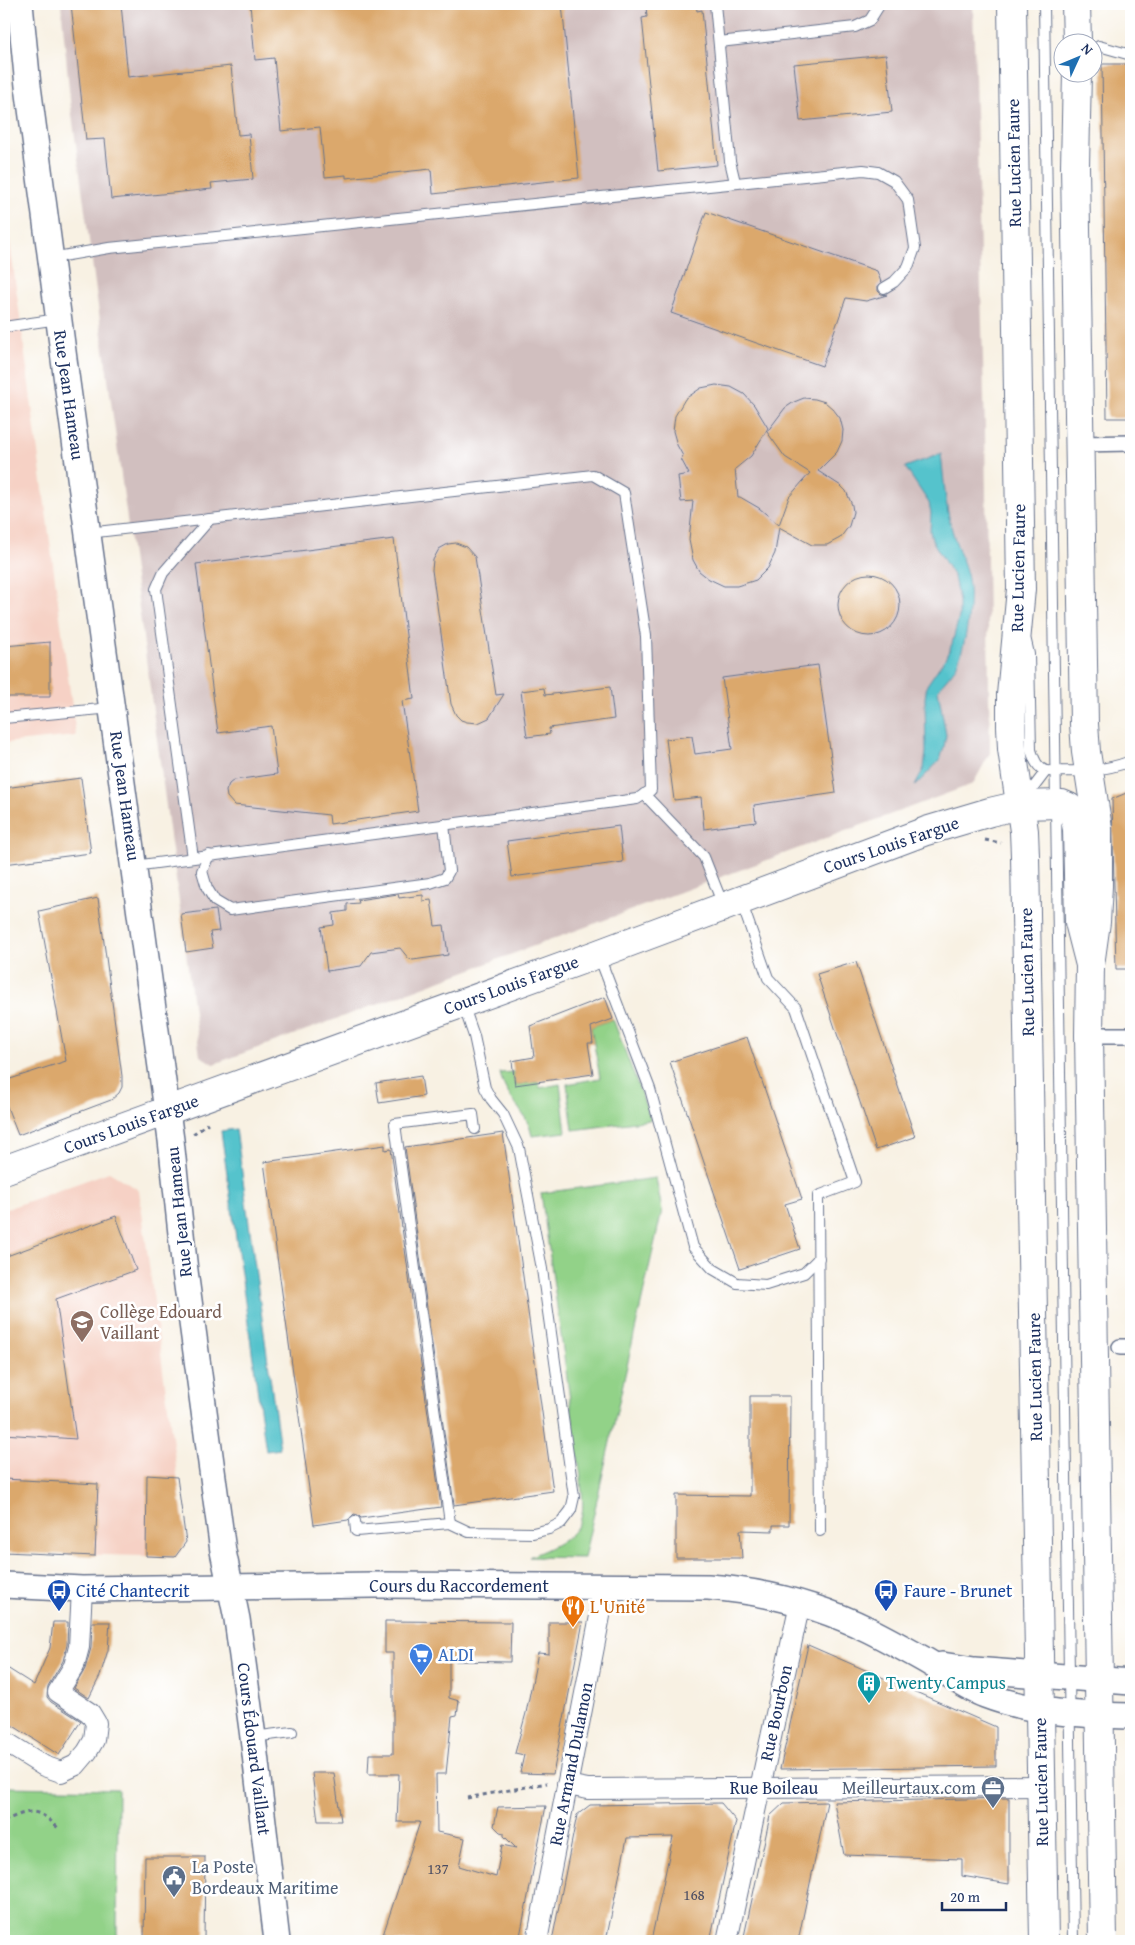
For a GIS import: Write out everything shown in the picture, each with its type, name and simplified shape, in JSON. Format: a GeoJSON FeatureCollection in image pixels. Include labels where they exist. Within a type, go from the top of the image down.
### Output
{"type":"FeatureCollection","features":[{"type":"Feature","properties":{"kind":"main road","name":"Rue Lucien Faure"},"geometry":{"type":"LineString","coordinates":[[1012,4],[1021,588],[1011,695],[1011,726],[1025,856],[1044,1941]]}},
{"type":"Feature","properties":{"kind":"main road"},"geometry":{"type":"LineString","coordinates":[[1076,4],[1084,32]]}},
{"type":"Feature","properties":{"kind":"main road"},"geometry":{"type":"LineString","coordinates":[[1078,82],[1075,166],[1084,724],[1098,829],[1098,886],[1096,922],[1090,965],[1089,1035],[1103,1941]]}},
{"type":"Feature","properties":{"kind":"main road"},"geometry":{"type":"LineString","coordinates":[[1056,804],[1069,807],[1074,815],[1077,829],[1079,922],[1090,965]]}},
{"type":"Feature","properties":{"kind":"main road","name":"Cours Louis Fargue"},"geometry":{"type":"LineString","coordinates":[[4,1170],[598,954],[926,831],[1020,805],[1056,804]]}},
{"type":"Feature","properties":{"kind":"street","name":"Rue Jean Hameau"},"geometry":{"type":"LineString","coordinates":[[20,4],[28,86],[167,1110],[185,1271],[223,1551],[230,1588]]}},
{"type":"Feature","properties":{"kind":"street"},"geometry":{"type":"LineString","coordinates":[[1080,444],[1131,443]]}},
{"type":"Feature","properties":{"kind":"street"},"geometry":{"type":"LineString","coordinates":[[1089,1035],[1131,1036]]}},
{"type":"Feature","properties":{"kind":"street","name":"Cours du Raccordement"},"geometry":{"type":"LineString","coordinates":[[4,1585],[82,1589],[374,1585],[731,1589],[800,1603],[869,1630],[930,1662],[982,1694],[1001,1701],[1040,1711],[1131,1716]]}},
{"type":"Feature","properties":{"kind":"street","name":"Rue Armand Dulamon"},"geometry":{"type":"LineString","coordinates":[[537,1941],[600,1616],[600,1587]]}},
{"type":"Feature","properties":{"kind":"street","name":"Cours Édouard Vaillant"},"geometry":{"type":"LineString","coordinates":[[230,1588],[237,1619],[253,1737],[277,1941]]}},
{"type":"Feature","properties":{"kind":"street"},"geometry":{"type":"LineString","coordinates":[[4,1741],[44,1766],[61,1772],[76,1765],[94,1740],[96,1723],[90,1713],[58,1692],[74,1666],[79,1647],[82,1589]]}},
{"type":"Feature","properties":{"kind":"street","name":"Rue Bourbon"},"geometry":{"type":"LineString","coordinates":[[727,1941],[800,1603]]}},
{"type":"Feature","properties":{"kind":"street","name":"Cours du Raccordement"},"geometry":{"type":"LineString","coordinates":[[930,1662],[974,1670],[1131,1682]]}},
{"type":"Feature","properties":{"kind":"street","name":"Rue Boileau"},"geometry":{"type":"LineString","coordinates":[[568,1785],[588,1789],[1041,1786]]}},
{"type":"Feature","properties":{"kind":"lane"},"geometry":{"type":"LineString","coordinates":[[715,4],[730,161],[735,182]]}},
{"type":"Feature","properties":{"kind":"lane"},"geometry":{"type":"LineString","coordinates":[[718,42],[854,27],[870,20],[880,4]]}},
{"type":"Feature","properties":{"kind":"lane"},"geometry":{"type":"LineString","coordinates":[[1044,4],[1051,771],[1056,804],[1073,1941]]}},
{"type":"Feature","properties":{"kind":"lane"},"geometry":{"type":"LineString","coordinates":[[1102,48],[1131,55]]}},
{"type":"Feature","properties":{"kind":"lane"},"geometry":{"type":"LineString","coordinates":[[51,258],[108,248],[863,170],[878,172],[894,181],[908,200],[915,248],[908,267],[894,282],[884,288]]}},
{"type":"Feature","properties":{"kind":"lane"},"geometry":{"type":"LineString","coordinates":[[4,327],[59,319]]}},
{"type":"Feature","properties":{"kind":"lane"},"geometry":{"type":"LineString","coordinates":[[88,533],[593,475],[624,493],[646,636],[651,790],[637,798],[134,866]]}},
{"type":"Feature","properties":{"kind":"lane"},"geometry":{"type":"LineString","coordinates":[[193,858],[156,589],[163,573],[210,519]]}},
{"type":"Feature","properties":{"kind":"lane"},"geometry":{"type":"LineString","coordinates":[[1018,616],[1029,654],[1031,750],[1034,760],[1041,769],[1089,772],[1113,768],[1131,761]]}},
{"type":"Feature","properties":{"kind":"lane"},"geometry":{"type":"LineString","coordinates":[[4,718],[112,708]]}},
{"type":"Feature","properties":{"kind":"lane"},"geometry":{"type":"LineString","coordinates":[[1020,805],[1051,771]]}},
{"type":"Feature","properties":{"kind":"lane"},"geometry":{"type":"LineString","coordinates":[[644,794],[704,856],[732,903],[768,978],[796,1008],[855,1182],[818,1196],[820,1531]]}},
{"type":"Feature","properties":{"kind":"lane"},"geometry":{"type":"LineString","coordinates":[[209,856],[202,871],[207,888],[215,901],[230,910],[373,891],[430,883],[445,878],[449,871],[444,824]]}},
{"type":"Feature","properties":{"kind":"lane"},"geometry":{"type":"LineString","coordinates":[[598,954],[650,1089],[694,1247],[713,1269],[736,1283],[766,1285],[804,1273],[819,1258]]}},
{"type":"Feature","properties":{"kind":"lane"},"geometry":{"type":"LineString","coordinates":[[355,1521],[356,1531],[450,1523],[469,1532],[533,1534],[562,1523],[571,1510],[574,1497],[542,1269],[519,1148],[503,1114],[490,1099],[485,1088],[474,1036],[462,1003]]}},
{"type":"Feature","properties":{"kind":"lane"},"geometry":{"type":"LineString","coordinates":[[450,1523],[395,1124],[473,1114],[476,1129]]}},
{"type":"Feature","properties":{"kind":"lane"},"geometry":{"type":"LineString","coordinates":[[253,1737],[292,1732]]}},
{"type":"Feature","properties":{"kind":"path"},"geometry":{"type":"LineString","coordinates":[[467,1798],[546,1783],[568,1785]]}},
{"type":"Feature","properties":{"kind":"path"},"geometry":{"type":"LineString","coordinates":[[4,1821],[25,1812],[35,1811],[48,1818],[58,1828]]}},
{"type":"Feature","properties":{"kind":"shaded area"},"geometry":{"type":"Polygon","coordinates":[[[61,4],[973,4],[985,431],[990,753],[973,784],[214,1064],[200,1056],[70,100],[61,4]]]}},
{"type":"Feature","properties":{"kind":"shaded area"},"geometry":{"type":"Polygon","coordinates":[[[4,198],[76,736],[4,743],[4,198]]]}},
{"type":"Feature","properties":{"kind":"shaded area","name":"Collège Edouard Vaillant"},"geometry":{"type":"Polygon","coordinates":[[[109,1172],[139,1190],[186,1542],[175,1557],[4,1552],[4,1210],[109,1172]]]}},
{"type":"Feature","properties":{"kind":"green space"},"geometry":{"type":"Polygon","coordinates":[[[613,1019],[651,1120],[573,1130],[567,1084],[600,1078],[591,1027],[613,1019]]]}},
{"type":"Feature","properties":{"kind":"green space"},"geometry":{"type":"Polygon","coordinates":[[[513,1072],[515,1085],[539,1082],[540,1088],[560,1084],[566,1132],[532,1136],[526,1119],[502,1082],[500,1073],[513,1072]]]}},
{"type":"Feature","properties":{"kind":"green space"},"geometry":{"type":"Polygon","coordinates":[[[656,1178],[662,1210],[584,1558],[529,1557],[562,1542],[569,1536],[579,1523],[583,1505],[581,1478],[541,1193],[656,1178]]]}},
{"type":"Feature","properties":{"kind":"green space"},"geometry":{"type":"Polygon","coordinates":[[[4,1787],[118,1789],[117,1941],[4,1941],[4,1787]]]}},
{"type":"Feature","properties":{"kind":"water"},"geometry":{"type":"Polygon","coordinates":[[[941,454],[950,521],[969,584],[968,622],[959,659],[953,671],[938,690],[946,735],[940,760],[915,786],[924,768],[926,752],[925,698],[927,685],[946,657],[952,644],[959,617],[959,601],[954,577],[932,540],[929,503],[905,467],[941,454]]]}},
{"type":"Feature","properties":{"kind":"water"},"geometry":{"type":"Polygon","coordinates":[[[236,1129],[280,1449],[266,1451],[221,1131],[236,1129]]]}},
{"type":"Feature","properties":{"kind":"building"},"geometry":{"type":"Polygon","coordinates":[[[71,4],[121,4],[128,77],[231,66],[238,135],[249,134],[253,179],[211,183],[212,189],[111,199],[105,139],[86,140],[71,4]]]}},
{"type":"Feature","properties":{"kind":"building"},"geometry":{"type":"Polygon","coordinates":[[[250,4],[562,4],[579,178],[433,194],[431,169],[346,178],[346,175],[325,177],[320,127],[281,131],[274,58],[255,60],[250,4]]]}},
{"type":"Feature","properties":{"kind":"building"},"geometry":{"type":"Polygon","coordinates":[[[696,4],[697,11],[702,10],[717,165],[658,171],[642,18],[647,17],[646,6],[696,4]]]}},
{"type":"Feature","properties":{"kind":"building"},"geometry":{"type":"Polygon","coordinates":[[[886,55],[892,112],[800,121],[794,64],[886,55]]]}},
{"type":"Feature","properties":{"kind":"building"},"geometry":{"type":"Polygon","coordinates":[[[1102,64],[1131,64],[1131,418],[1107,418],[1102,64]]]}},
{"type":"Feature","properties":{"kind":"building"},"geometry":{"type":"Polygon","coordinates":[[[706,212],[877,271],[881,282],[878,285],[878,291],[881,294],[887,295],[866,301],[846,298],[822,366],[671,313],[706,212]]]}},
{"type":"Feature","properties":{"kind":"building"},"geometry":{"type":"Polygon","coordinates":[[[716,385],[731,387],[744,394],[754,405],[768,428],[751,456],[735,469],[738,497],[759,508],[779,525],[789,497],[810,473],[785,457],[767,432],[785,408],[804,398],[815,399],[825,402],[833,409],[840,418],[843,430],[842,441],[837,452],[818,471],[846,491],[853,512],[849,526],[840,538],[827,545],[812,545],[779,527],[775,553],[768,568],[756,580],[737,586],[724,586],[709,579],[699,571],[693,560],[689,540],[693,501],[681,502],[678,476],[689,474],[681,459],[683,456],[673,431],[675,416],[685,399],[701,388],[716,385]]]}},
{"type":"Feature","properties":{"kind":"building"},"geometry":{"type":"Polygon","coordinates":[[[394,539],[414,699],[402,701],[418,811],[330,824],[329,815],[234,805],[227,797],[226,791],[229,784],[234,780],[277,774],[271,726],[218,733],[196,564],[394,539]]]}},
{"type":"Feature","properties":{"kind":"building"},"geometry":{"type":"Polygon","coordinates":[[[456,543],[466,547],[475,557],[496,695],[504,694],[489,718],[478,723],[461,720],[456,715],[451,704],[432,570],[433,560],[439,549],[448,544],[456,543]]]}},
{"type":"Feature","properties":{"kind":"building"},"geometry":{"type":"Polygon","coordinates":[[[869,574],[881,577],[891,583],[897,593],[900,605],[897,617],[891,627],[881,633],[869,636],[857,633],[847,627],[841,617],[838,605],[841,593],[847,583],[857,577],[869,574]]]}},
{"type":"Feature","properties":{"kind":"building"},"geometry":{"type":"Polygon","coordinates":[[[50,642],[50,697],[4,697],[4,646],[50,642]]]}},
{"type":"Feature","properties":{"kind":"building"},"geometry":{"type":"Polygon","coordinates":[[[818,665],[836,793],[754,805],[756,822],[704,829],[701,797],[674,800],[666,739],[692,736],[695,754],[732,749],[722,678],[818,665]]]}},
{"type":"Feature","properties":{"kind":"building"},"geometry":{"type":"Polygon","coordinates":[[[610,687],[614,719],[549,728],[550,734],[527,737],[521,691],[544,688],[545,695],[610,687]]]}},
{"type":"Feature","properties":{"kind":"building"},"geometry":{"type":"Polygon","coordinates":[[[81,778],[91,853],[4,864],[4,788],[81,778]]]}},
{"type":"Feature","properties":{"kind":"building"},"geometry":{"type":"Polygon","coordinates":[[[1131,791],[1131,969],[1116,969],[1112,799],[1131,791]]]}},
{"type":"Feature","properties":{"kind":"building"},"geometry":{"type":"Polygon","coordinates":[[[619,826],[623,862],[512,877],[507,841],[619,826]]]}},
{"type":"Feature","properties":{"kind":"building"},"geometry":{"type":"Polygon","coordinates":[[[398,894],[399,898],[423,895],[423,901],[431,900],[435,926],[444,925],[448,955],[413,960],[409,959],[400,948],[371,952],[361,966],[327,971],[321,927],[334,925],[333,913],[347,911],[347,904],[359,903],[358,900],[398,894]]]}},
{"type":"Feature","properties":{"kind":"building"},"geometry":{"type":"Polygon","coordinates":[[[98,898],[122,1087],[119,1093],[111,1100],[18,1135],[4,1099],[4,1081],[66,1061],[39,911],[98,898]]]}},
{"type":"Feature","properties":{"kind":"building"},"geometry":{"type":"Polygon","coordinates":[[[216,910],[219,931],[210,932],[213,948],[186,952],[181,914],[216,910]]]}},
{"type":"Feature","properties":{"kind":"building"},"geometry":{"type":"Polygon","coordinates":[[[856,962],[915,1137],[876,1150],[817,974],[856,962]]]}},
{"type":"Feature","properties":{"kind":"building"},"geometry":{"type":"Polygon","coordinates":[[[605,997],[613,1019],[591,1027],[593,1043],[588,1043],[593,1074],[515,1085],[512,1061],[534,1057],[530,1026],[605,997]]]}},
{"type":"Feature","properties":{"kind":"building"},"geometry":{"type":"Polygon","coordinates":[[[747,1037],[802,1199],[785,1204],[800,1249],[740,1269],[670,1062],[747,1037]]]}},
{"type":"Feature","properties":{"kind":"building"},"geometry":{"type":"Polygon","coordinates":[[[421,1076],[424,1096],[379,1103],[376,1083],[421,1076]]]}},
{"type":"Feature","properties":{"kind":"building"},"geometry":{"type":"Polygon","coordinates":[[[503,1133],[553,1491],[454,1505],[405,1147],[503,1133]]]}},
{"type":"Feature","properties":{"kind":"building"},"geometry":{"type":"Polygon","coordinates":[[[385,1145],[385,1150],[391,1149],[441,1507],[361,1518],[354,1514],[348,1520],[314,1525],[264,1162],[385,1145]]]}},
{"type":"Feature","properties":{"kind":"building"},"geometry":{"type":"Polygon","coordinates":[[[116,1216],[136,1270],[56,1299],[76,1439],[4,1434],[4,1257],[116,1216]]]}},
{"type":"Feature","properties":{"kind":"building"},"geometry":{"type":"Polygon","coordinates":[[[750,1396],[790,1396],[789,1525],[773,1525],[773,1531],[740,1530],[742,1558],[676,1558],[676,1495],[750,1496],[750,1396]]]}},
{"type":"Feature","properties":{"kind":"building"},"geometry":{"type":"Polygon","coordinates":[[[147,1475],[177,1477],[186,1542],[175,1557],[146,1556],[147,1475]]]}},
{"type":"Feature","properties":{"kind":"building"},"geometry":{"type":"Polygon","coordinates":[[[4,1479],[98,1484],[95,1556],[4,1552],[4,1479]]]}},
{"type":"Feature","properties":{"kind":"building"},"geometry":{"type":"Polygon","coordinates":[[[385,1621],[511,1622],[510,1662],[449,1661],[449,1698],[459,1701],[457,1715],[452,1716],[446,1774],[436,1774],[437,1832],[465,1838],[459,1866],[496,1877],[502,1845],[516,1848],[504,1836],[504,1833],[494,1826],[498,1807],[546,1806],[519,1941],[381,1941],[420,1822],[397,1822],[399,1774],[368,1774],[369,1754],[393,1754],[393,1653],[385,1653],[385,1621]]]}},
{"type":"Feature","properties":{"kind":"building"},"geometry":{"type":"Polygon","coordinates":[[[53,1622],[68,1622],[67,1645],[63,1661],[48,1686],[47,1697],[51,1702],[81,1721],[59,1755],[4,1720],[4,1666],[34,1685],[50,1648],[53,1622]]]}},
{"type":"Feature","properties":{"kind":"building"},"geometry":{"type":"Polygon","coordinates":[[[92,1622],[110,1622],[108,1650],[100,1676],[89,1698],[74,1688],[85,1669],[91,1648],[92,1622]]]}},
{"type":"Feature","properties":{"kind":"building"},"geometry":{"type":"Polygon","coordinates":[[[549,1622],[583,1622],[553,1774],[520,1773],[524,1755],[515,1753],[526,1713],[538,1653],[549,1654],[549,1622]]]}},
{"type":"Feature","properties":{"kind":"building","name":"Twenty Campus"},"geometry":{"type":"Polygon","coordinates":[[[808,1645],[996,1727],[996,1766],[780,1769],[808,1645]]]}},
{"type":"Feature","properties":{"kind":"building"},"geometry":{"type":"Polygon","coordinates":[[[312,1773],[334,1773],[341,1821],[318,1821],[312,1773]]]}},
{"type":"Feature","properties":{"kind":"building"},"geometry":{"type":"Polygon","coordinates":[[[1009,1798],[1009,1884],[962,1876],[962,1859],[844,1855],[834,1802],[1009,1798]]]}},
{"type":"Feature","properties":{"kind":"building"},"geometry":{"type":"Polygon","coordinates":[[[827,1802],[798,1941],[743,1941],[770,1816],[784,1803],[827,1802]]]}},
{"type":"Feature","properties":{"kind":"building"},"geometry":{"type":"Polygon","coordinates":[[[721,1803],[736,1821],[710,1941],[651,1941],[673,1837],[627,1838],[606,1941],[552,1941],[577,1815],[590,1805],[721,1803]]]}},
{"type":"Feature","properties":{"kind":"building","name":"La Poste Bordeaux Maritime"},"geometry":{"type":"Polygon","coordinates":[[[145,1857],[205,1857],[204,1941],[144,1941],[145,1857]]]}},
{"type":"Feature","properties":{"kind":"place","name":"Collège Edouard Vaillant"},"geometry":{"type":"Point","coordinates":[82,1343]}},
{"type":"Feature","properties":{"kind":"place","name":"Cité Chantecrit"},"geometry":{"type":"Point","coordinates":[59,1612]}},
{"type":"Feature","properties":{"kind":"place","name":"Faure - Brunet"},"geometry":{"type":"Point","coordinates":[886,1612]}},
{"type":"Feature","properties":{"kind":"place","name":"L'Unité"},"geometry":{"type":"Point","coordinates":[573,1628]}},
{"type":"Feature","properties":{"kind":"place","name":"ALDI"},"geometry":{"type":"Point","coordinates":[421,1676]}},
{"type":"Feature","properties":{"kind":"place","name":"Twenty Campus"},"geometry":{"type":"Point","coordinates":[869,1704]}},
{"type":"Feature","properties":{"kind":"place","name":"Meilleurtaux.com"},"geometry":{"type":"Point","coordinates":[993,1809]}},
{"type":"Feature","properties":{"kind":"place","name":"La Poste Bordeaux Maritime"},"geometry":{"type":"Point","coordinates":[174,1898]}}]}
